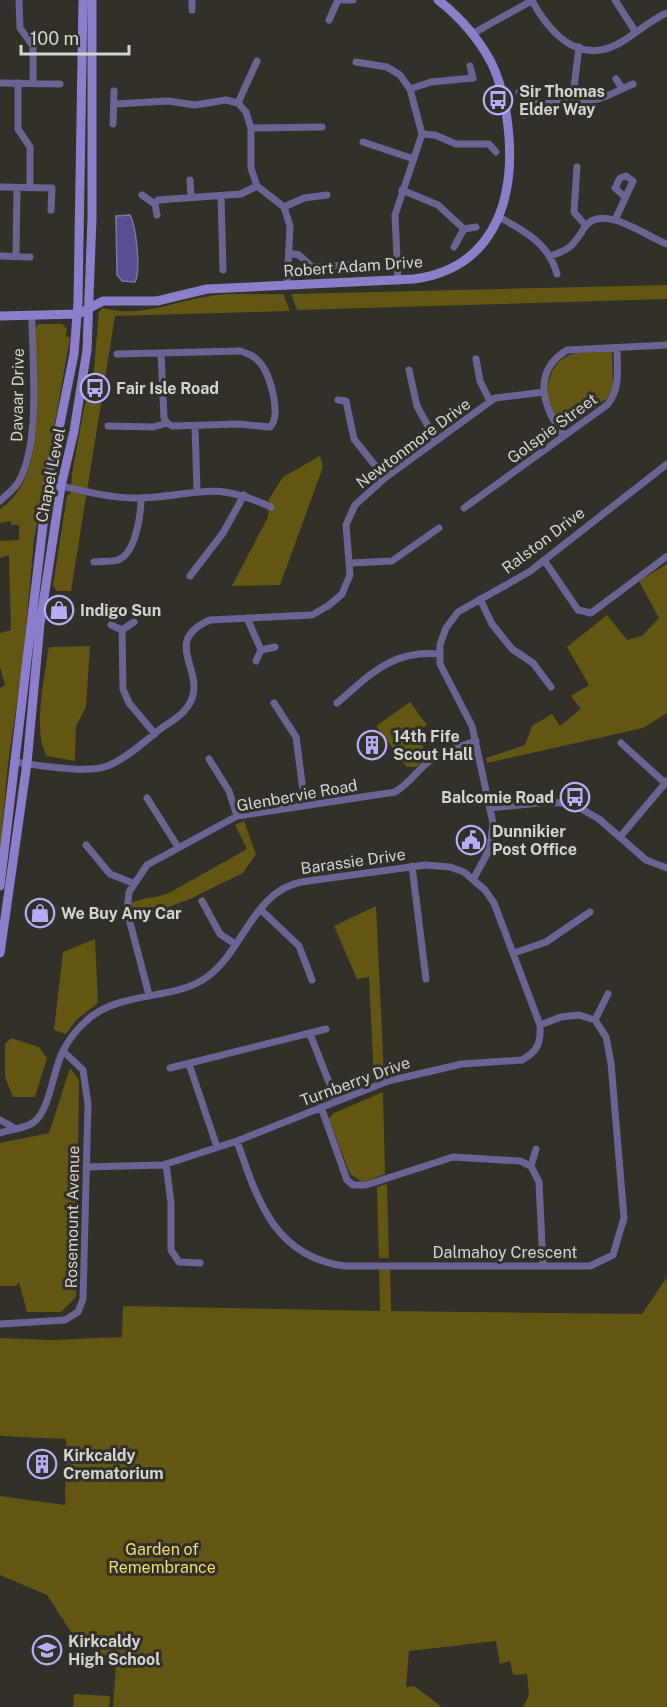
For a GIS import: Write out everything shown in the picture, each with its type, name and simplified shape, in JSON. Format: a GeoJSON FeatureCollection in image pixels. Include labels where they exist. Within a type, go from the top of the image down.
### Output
{"type":"FeatureCollection","features":[{"type":"Feature","properties":{"kind":"main road","name":"Chapel Level"},"geometry":{"type":"LineString","coordinates":[[0,886],[48,483],[64,411],[78,314],[83,0]]}},
{"type":"Feature","properties":{"kind":"main road","name":"Chapel Level"},"geometry":{"type":"LineString","coordinates":[[0,953],[27,763],[40,624],[61,486],[82,386],[87,350],[92,0]]}},
{"type":"Feature","properties":{"kind":"main road","name":"Robert Adam Drive"},"geometry":{"type":"LineString","coordinates":[[78,314],[103,301],[157,301],[207,289],[427,278],[460,263],[483,242],[499,218],[510,179],[506,108],[491,62],[472,34],[453,12],[438,0]]}},
{"type":"Feature","properties":{"kind":"main road"},"geometry":{"type":"LineString","coordinates":[[0,316],[78,314]]}},
{"type":"Feature","properties":{"kind":"street"},"geometry":{"type":"LineString","coordinates":[[20,0],[20,28],[33,46],[33,83]]}},
{"type":"Feature","properties":{"kind":"street"},"geometry":{"type":"LineString","coordinates":[[192,0],[192,10]]}},
{"type":"Feature","properties":{"kind":"street"},"geometry":{"type":"LineString","coordinates":[[329,20],[339,0],[353,0]]}},
{"type":"Feature","properties":{"kind":"street"},"geometry":{"type":"LineString","coordinates":[[472,34],[532,0],[555,36],[579,47],[594,49],[614,46],[667,12]]}},
{"type":"Feature","properties":{"kind":"street"},"geometry":{"type":"LineString","coordinates":[[615,0],[636,31]]}},
{"type":"Feature","properties":{"kind":"street"},"geometry":{"type":"LineString","coordinates":[[528,104],[558,103],[570,96],[574,87],[579,47]]}},
{"type":"Feature","properties":{"kind":"street"},"geometry":{"type":"LineString","coordinates":[[238,103],[257,61]]}},
{"type":"Feature","properties":{"kind":"street"},"geometry":{"type":"LineString","coordinates":[[356,62],[387,67],[400,75],[410,89],[422,134],[395,215],[398,281]]}},
{"type":"Feature","properties":{"kind":"street"},"geometry":{"type":"LineString","coordinates":[[410,89],[431,82],[473,78],[470,66]]}},
{"type":"Feature","properties":{"kind":"street"},"geometry":{"type":"LineString","coordinates":[[616,78],[622,88]]}},
{"type":"Feature","properties":{"kind":"street"},"geometry":{"type":"LineString","coordinates":[[0,83],[60,84]]}},
{"type":"Feature","properties":{"kind":"street"},"geometry":{"type":"LineString","coordinates":[[18,83],[18,129],[30,147],[30,188]]}},
{"type":"Feature","properties":{"kind":"street"},"geometry":{"type":"LineString","coordinates":[[570,96],[578,101],[587,102],[633,84]]}},
{"type":"Feature","properties":{"kind":"street"},"geometry":{"type":"LineString","coordinates":[[113,124],[114,91]]}},
{"type":"Feature","properties":{"kind":"street"},"geometry":{"type":"LineString","coordinates":[[519,92],[528,104]]}},
{"type":"Feature","properties":{"kind":"street"},"geometry":{"type":"LineString","coordinates":[[115,104],[168,101],[195,105],[226,100],[238,103],[246,112],[251,128],[251,168],[257,186],[284,207],[290,226],[287,285]]}},
{"type":"Feature","properties":{"kind":"street"},"geometry":{"type":"LineString","coordinates":[[524,115],[528,104]]}},
{"type":"Feature","properties":{"kind":"street"},"geometry":{"type":"LineString","coordinates":[[251,128],[322,127]]}},
{"type":"Feature","properties":{"kind":"street"},"geometry":{"type":"LineString","coordinates":[[422,134],[435,135],[456,144],[489,144],[496,152]]}},
{"type":"Feature","properties":{"kind":"street"},"geometry":{"type":"LineString","coordinates":[[363,142],[414,159]]}},
{"type":"Feature","properties":{"kind":"street"},"geometry":{"type":"LineString","coordinates":[[577,167],[574,213],[586,226]]}},
{"type":"Feature","properties":{"kind":"street"},"geometry":{"type":"LineString","coordinates":[[190,180],[191,197]]}},
{"type":"Feature","properties":{"kind":"street"},"geometry":{"type":"LineString","coordinates":[[155,204],[165,198],[241,194],[257,186]]}},
{"type":"Feature","properties":{"kind":"street"},"geometry":{"type":"LineString","coordinates":[[0,187],[52,188],[51,210]]}},
{"type":"Feature","properties":{"kind":"street"},"geometry":{"type":"LineString","coordinates":[[16,256],[17,188]]}},
{"type":"Feature","properties":{"kind":"street"},"geometry":{"type":"LineString","coordinates":[[402,190],[438,205],[464,228],[476,227]]}},
{"type":"Feature","properties":{"kind":"street"},"geometry":{"type":"LineString","coordinates":[[142,195],[155,204],[157,215]]}},
{"type":"Feature","properties":{"kind":"street"},"geometry":{"type":"LineString","coordinates":[[284,207],[304,198],[327,195]]}},
{"type":"Feature","properties":{"kind":"street"},"geometry":{"type":"LineString","coordinates":[[221,196],[223,270]]}},
{"type":"Feature","properties":{"kind":"street"},"geometry":{"type":"LineString","coordinates":[[615,220],[625,197]]}},
{"type":"Feature","properties":{"kind":"street"},"geometry":{"type":"LineString","coordinates":[[499,218],[531,236],[550,256],[557,274]]}},
{"type":"Feature","properties":{"kind":"street"},"geometry":{"type":"LineString","coordinates":[[550,256],[575,244],[586,226],[598,218],[615,220],[667,244]]}},
{"type":"Feature","properties":{"kind":"street"},"geometry":{"type":"LineString","coordinates":[[454,247],[464,228]]}},
{"type":"Feature","properties":{"kind":"street"},"geometry":{"type":"LineString","coordinates":[[289,253],[299,255],[312,267],[350,266]]}},
{"type":"Feature","properties":{"kind":"street"},"geometry":{"type":"LineString","coordinates":[[0,256],[30,256]]}},
{"type":"Feature","properties":{"kind":"street","name":"Davaar Drive"},"geometry":{"type":"LineString","coordinates":[[0,501],[18,484],[28,461],[32,433],[32,316]]}},
{"type":"Feature","properties":{"kind":"street"},"geometry":{"type":"LineString","coordinates":[[564,436],[549,416],[544,392],[551,363],[567,350],[667,345]]}},
{"type":"Feature","properties":{"kind":"street","name":"Golspie Street"},"geometry":{"type":"LineString","coordinates":[[464,508],[612,399],[617,384],[616,348]]}},
{"type":"Feature","properties":{"kind":"street"},"geometry":{"type":"LineString","coordinates":[[117,354],[240,351],[254,356],[263,366],[277,411],[274,423],[270,427],[238,424],[171,426],[164,418],[161,353]]}},
{"type":"Feature","properties":{"kind":"street"},"geometry":{"type":"LineString","coordinates":[[476,359],[480,381],[490,401]]}},
{"type":"Feature","properties":{"kind":"street"},"geometry":{"type":"LineString","coordinates":[[409,370],[417,406],[436,441]]}},
{"type":"Feature","properties":{"kind":"street","name":"Newtonmore Drive"},"geometry":{"type":"LineString","coordinates":[[14,762],[75,768],[108,766],[155,734],[189,706],[194,692],[193,678],[186,657],[191,634],[198,625],[210,620],[312,615],[342,594],[350,575],[351,563],[345,532],[349,514],[355,504],[385,478],[490,401],[506,395],[544,392]]}},
{"type":"Feature","properties":{"kind":"street"},"geometry":{"type":"LineString","coordinates":[[345,399],[354,439],[385,478]]}},
{"type":"Feature","properties":{"kind":"street"},"geometry":{"type":"LineString","coordinates":[[108,426],[153,427],[167,423]]}},
{"type":"Feature","properties":{"kind":"street"},"geometry":{"type":"LineString","coordinates":[[195,426],[197,490]]}},
{"type":"Feature","properties":{"kind":"street","name":"Ralston Drive"},"geometry":{"type":"LineString","coordinates":[[440,654],[442,637],[450,621],[458,612],[529,572],[667,464]]}},
{"type":"Feature","properties":{"kind":"street"},"geometry":{"type":"LineString","coordinates":[[48,483],[141,498],[216,489],[244,495],[271,507]]}},
{"type":"Feature","properties":{"kind":"street"},"geometry":{"type":"LineString","coordinates":[[190,576],[223,533],[244,495]]}},
{"type":"Feature","properties":{"kind":"street"},"geometry":{"type":"LineString","coordinates":[[94,562],[118,560],[128,552],[141,517],[141,498]]}},
{"type":"Feature","properties":{"kind":"street"},"geometry":{"type":"LineString","coordinates":[[351,563],[392,561],[439,528]]}},
{"type":"Feature","properties":{"kind":"street"},"geometry":{"type":"LineString","coordinates":[[544,560],[578,610],[591,613],[666,557]]}},
{"type":"Feature","properties":{"kind":"street"},"geometry":{"type":"LineString","coordinates":[[480,599],[499,633],[512,649],[533,663],[550,687]]}},
{"type":"Feature","properties":{"kind":"street"},"geometry":{"type":"LineString","coordinates":[[247,618],[261,650],[256,661]]}},
{"type":"Feature","properties":{"kind":"street"},"geometry":{"type":"LineString","coordinates":[[122,630],[134,622]]}},
{"type":"Feature","properties":{"kind":"street"},"geometry":{"type":"LineString","coordinates":[[111,625],[122,630]]}},
{"type":"Feature","properties":{"kind":"street"},"geometry":{"type":"LineString","coordinates":[[122,630],[123,689],[129,703],[155,734]]}},
{"type":"Feature","properties":{"kind":"street"},"geometry":{"type":"LineString","coordinates":[[261,650],[275,647]]}},
{"type":"Feature","properties":{"kind":"street"},"geometry":{"type":"LineString","coordinates":[[337,703],[387,662],[409,655],[440,654],[443,673],[465,710],[476,741],[490,808],[493,836],[485,859],[474,878]]}},
{"type":"Feature","properties":{"kind":"street"},"geometry":{"type":"LineString","coordinates":[[273,703],[296,737],[305,805]]}},
{"type":"Feature","properties":{"kind":"street","name":"Glenbervie Road"},"geometry":{"type":"LineString","coordinates":[[133,883],[147,865],[237,816],[395,792],[410,783],[427,763],[447,750],[476,741]]}},
{"type":"Feature","properties":{"kind":"street"},"geometry":{"type":"LineString","coordinates":[[620,837],[666,782],[621,743]]}},
{"type":"Feature","properties":{"kind":"street"},"geometry":{"type":"LineString","coordinates":[[209,759],[229,790],[237,816]]}},
{"type":"Feature","properties":{"kind":"street"},"geometry":{"type":"LineString","coordinates":[[147,798],[178,847]]}},
{"type":"Feature","properties":{"kind":"street"},"geometry":{"type":"LineString","coordinates":[[490,808],[548,802],[573,804],[588,811],[646,860],[667,868]]}},
{"type":"Feature","properties":{"kind":"street"},"geometry":{"type":"LineString","coordinates":[[86,845],[110,874],[133,883],[127,911],[149,995]]}},
{"type":"Feature","properties":{"kind":"street"},"geometry":{"type":"LineString","coordinates":[[412,866],[426,979]]}},
{"type":"Feature","properties":{"kind":"street","name":"Barassie Drive"},"geometry":{"type":"LineString","coordinates":[[13,1127],[30,1125],[40,1117],[63,1051],[75,1033],[92,1016],[108,1005],[207,977],[236,944],[260,909],[275,893],[293,884],[412,866],[450,867],[474,878],[494,903],[514,953]]}},
{"type":"Feature","properties":{"kind":"street"},"geometry":{"type":"LineString","coordinates":[[202,901],[220,934],[236,944]]}},
{"type":"Feature","properties":{"kind":"street"},"geometry":{"type":"LineString","coordinates":[[260,909],[299,946],[312,980]]}},
{"type":"Feature","properties":{"kind":"street"},"geometry":{"type":"LineString","coordinates":[[590,912],[546,942],[514,953],[540,1026],[561,1017],[579,1016],[595,1020],[608,994]]}},
{"type":"Feature","properties":{"kind":"street","name":"Dalmahoy Crescent"},"geometry":{"type":"LineString","coordinates":[[237,1140],[256,1197],[268,1218],[288,1240],[316,1260],[345,1266],[590,1266],[605,1261],[613,1255],[624,1218],[611,1063],[606,1036],[595,1020]]}},
{"type":"Feature","properties":{"kind":"street","name":"Turnberry Drive"},"geometry":{"type":"LineString","coordinates":[[86,1167],[166,1164],[237,1140],[388,1081],[434,1068],[522,1060],[538,1048],[540,1026]]}},
{"type":"Feature","properties":{"kind":"street"},"geometry":{"type":"LineString","coordinates":[[170,1068],[327,1029]]}},
{"type":"Feature","properties":{"kind":"street"},"geometry":{"type":"LineString","coordinates":[[310,1034],[336,1100]]}},
{"type":"Feature","properties":{"kind":"street","name":"Rosemount Avenue"},"geometry":{"type":"LineString","coordinates":[[0,1324],[65,1320],[78,1312],[83,1299],[88,1104],[86,1079],[83,1070],[63,1051]]}},
{"type":"Feature","properties":{"kind":"street"},"geometry":{"type":"LineString","coordinates":[[189,1064],[217,1147]]}},
{"type":"Feature","properties":{"kind":"street"},"geometry":{"type":"LineString","coordinates":[[321,1107],[347,1180],[353,1185],[373,1183],[453,1157],[520,1161],[531,1166],[539,1182],[543,1265]]}},
{"type":"Feature","properties":{"kind":"street"},"geometry":{"type":"LineString","coordinates":[[0,1120],[13,1127]]}},
{"type":"Feature","properties":{"kind":"street"},"geometry":{"type":"LineString","coordinates":[[0,1133],[13,1127]]}},
{"type":"Feature","properties":{"kind":"street"},"geometry":{"type":"LineString","coordinates":[[531,1166],[536,1149]]}},
{"type":"Feature","properties":{"kind":"street"},"geometry":{"type":"LineString","coordinates":[[166,1164],[171,1203],[171,1250],[179,1262],[200,1263]]}},
{"type":"Feature","properties":{"kind":"green space"},"geometry":{"type":"Polygon","coordinates":[[[667,285],[667,299],[297,310],[291,294],[667,285]]]}},
{"type":"Feature","properties":{"kind":"green space"},"geometry":{"type":"Polygon","coordinates":[[[283,294],[290,311],[115,316],[71,591],[57,591],[53,585],[67,496],[71,493],[72,474],[84,408],[93,380],[99,311],[103,308],[116,311],[142,310],[223,295],[283,294]]]}},
{"type":"Feature","properties":{"kind":"green space"},"geometry":{"type":"Polygon","coordinates":[[[38,324],[62,324],[67,329],[66,336],[70,338],[34,540],[23,660],[8,764],[0,851],[0,688],[5,685],[0,667],[0,633],[11,630],[9,555],[0,558],[0,541],[19,540],[19,525],[11,525],[11,521],[0,523],[0,509],[16,495],[26,475],[33,452],[37,400],[35,329],[38,324]]]}},
{"type":"Feature","properties":{"kind":"green space"},"geometry":{"type":"Polygon","coordinates":[[[612,351],[613,386],[609,397],[564,429],[552,412],[548,400],[548,386],[552,372],[560,361],[573,354],[612,351]]]}},
{"type":"Feature","properties":{"kind":"green space"},"geometry":{"type":"Polygon","coordinates":[[[320,456],[323,467],[280,585],[232,586],[268,517],[269,499],[283,477],[320,456]]]}},
{"type":"Feature","properties":{"kind":"green space"},"geometry":{"type":"Polygon","coordinates":[[[667,564],[667,713],[643,728],[487,763],[486,758],[525,745],[532,726],[552,714],[560,726],[581,709],[571,696],[589,685],[567,647],[607,615],[627,640],[642,636],[659,618],[639,581],[667,564]]]}},
{"type":"Feature","properties":{"kind":"green space"},"geometry":{"type":"Polygon","coordinates":[[[90,646],[86,707],[76,726],[75,761],[47,756],[40,734],[40,719],[48,650],[50,647],[90,646]]]}},
{"type":"Feature","properties":{"kind":"green space"},"geometry":{"type":"Polygon","coordinates":[[[410,702],[427,725],[415,734],[429,756],[416,767],[407,767],[376,726],[410,702]]]}},
{"type":"Feature","properties":{"kind":"green space"},"geometry":{"type":"Polygon","coordinates":[[[244,821],[256,854],[243,873],[190,899],[133,920],[131,903],[169,893],[247,849],[235,825],[244,821]]]}},
{"type":"Feature","properties":{"kind":"green space"},"geometry":{"type":"Polygon","coordinates":[[[376,906],[384,1076],[374,1080],[369,977],[357,979],[334,926],[376,906]]]}},
{"type":"Feature","properties":{"kind":"green space"},"geometry":{"type":"Polygon","coordinates":[[[95,939],[98,1003],[77,1019],[66,1034],[54,1030],[63,952],[95,939]]]}},
{"type":"Feature","properties":{"kind":"green space"},"geometry":{"type":"Polygon","coordinates":[[[11,1038],[39,1047],[47,1058],[35,1097],[13,1097],[5,1077],[5,1044],[11,1038]]]}},
{"type":"Feature","properties":{"kind":"green space"},"geometry":{"type":"Polygon","coordinates":[[[70,1068],[79,1080],[76,1297],[61,1312],[27,1312],[19,1282],[16,1286],[0,1286],[0,1143],[49,1133],[70,1068]]]}},
{"type":"Feature","properties":{"kind":"green space"},"geometry":{"type":"Polygon","coordinates":[[[383,1092],[385,1174],[363,1182],[350,1174],[329,1119],[334,1113],[383,1092]]]}},
{"type":"Feature","properties":{"kind":"green space"},"geometry":{"type":"Polygon","coordinates":[[[387,1184],[389,1258],[379,1258],[377,1187],[387,1184]]]}},
{"type":"Feature","properties":{"kind":"green space","name":"Garden of Remembrance"},"geometry":{"type":"Polygon","coordinates":[[[379,1268],[390,1268],[391,1311],[642,1314],[667,1277],[667,1707],[523,1707],[529,1695],[527,1674],[513,1675],[510,1661],[500,1664],[496,1641],[409,1651],[406,1687],[414,1686],[442,1707],[113,1707],[116,1664],[73,1635],[47,1595],[0,1575],[0,1496],[65,1505],[66,1439],[0,1436],[0,1338],[51,1340],[122,1337],[123,1306],[380,1311],[379,1268]]]}},
{"type":"Feature","properties":{"kind":"green space"},"geometry":{"type":"Polygon","coordinates":[[[74,1694],[110,1696],[109,1707],[73,1707],[74,1694]]]}},
{"type":"Feature","properties":{"kind":"shaded area"},"geometry":{"type":"Polygon","coordinates":[[[130,215],[137,249],[138,268],[135,282],[122,281],[117,275],[116,216],[130,215]]]}},
{"type":"Feature","properties":{"kind":"place","name":"Sir Thomas Elder Way"},"geometry":{"type":"Point","coordinates":[498,100]}},
{"type":"Feature","properties":{"kind":"place","name":"Fair Isle Road"},"geometry":{"type":"Point","coordinates":[95,388]}},
{"type":"Feature","properties":{"kind":"place","name":"Indigo Sun"},"geometry":{"type":"Point","coordinates":[59,610]}},
{"type":"Feature","properties":{"kind":"place","name":"14th Fife Scout Hall"},"geometry":{"type":"Point","coordinates":[372,745]}},
{"type":"Feature","properties":{"kind":"place","name":"Balcomie Road"},"geometry":{"type":"Point","coordinates":[575,797]}},
{"type":"Feature","properties":{"kind":"place","name":"Dunnikier Post Office"},"geometry":{"type":"Point","coordinates":[471,840]}},
{"type":"Feature","properties":{"kind":"place","name":"We Buy Any Car"},"geometry":{"type":"Point","coordinates":[40,913]}},
{"type":"Feature","properties":{"kind":"place","name":"Kirkcaldy Crematorium"},"geometry":{"type":"Point","coordinates":[42,1464]}},
{"type":"Feature","properties":{"kind":"place","name":"Kirkcaldy High School"},"geometry":{"type":"Point","coordinates":[47,1650]}}]}
